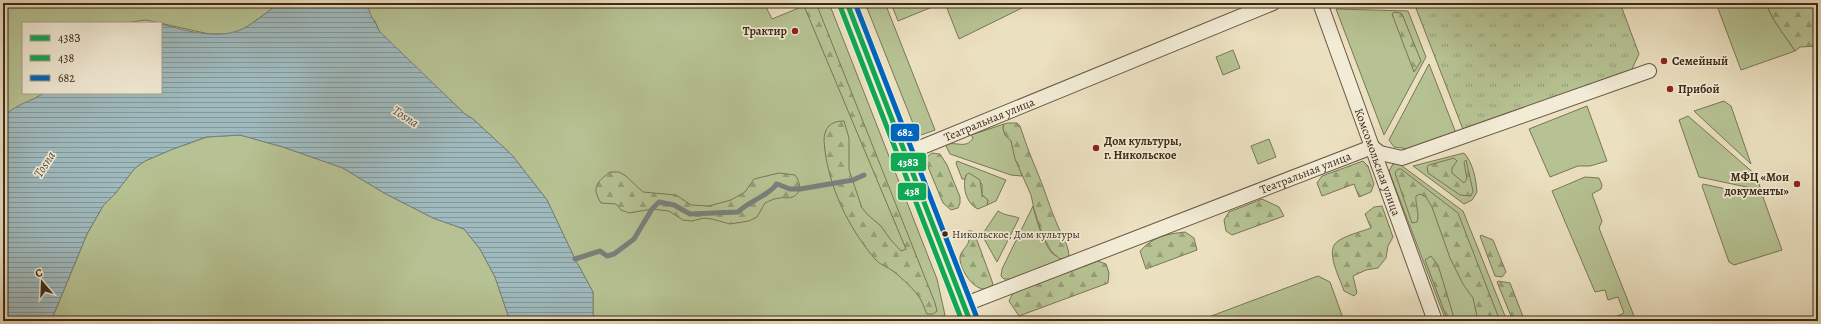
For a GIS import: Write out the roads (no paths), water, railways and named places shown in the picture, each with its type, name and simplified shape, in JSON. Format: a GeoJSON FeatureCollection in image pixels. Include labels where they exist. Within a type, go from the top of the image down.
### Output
{"type":"FeatureCollection","features":[{"type":"Feature","properties":{"kind":"main road"},"geometry":{"type":"LineString","coordinates":[[847,3],[966,313]]}},
{"type":"Feature","properties":{"kind":"street","name":"Театральная улица"},"geometry":{"type":"LineString","coordinates":[[905,154],[1273,3]]}},
{"type":"Feature","properties":{"kind":"street","name":"Комсомольская улица"},"geometry":{"type":"LineString","coordinates":[[1320,3],[1435,321]]}},
{"type":"Feature","properties":{"kind":"street"},"geometry":{"type":"LineString","coordinates":[[1372,147],[1380,153],[1402,158],[1649,71]]}},
{"type":"Feature","properties":{"kind":"street","name":"Театральная улица"},"geometry":{"type":"LineString","coordinates":[[966,313],[1372,147]]}},
{"type":"Feature","properties":{"kind":"water","name":"Tosna"},"geometry":{"type":"Polygon","coordinates":[[[280,3],[361,3],[369,9],[379,31],[465,114],[473,119],[512,155],[547,200],[575,259],[593,292],[593,314],[596,321],[510,321],[495,277],[480,249],[464,229],[433,218],[384,193],[343,168],[283,147],[240,135],[206,137],[145,161],[135,168],[114,195],[103,206],[87,234],[51,321],[3,321],[3,118],[7,113],[42,94],[162,94],[162,24],[205,34],[238,31],[248,26],[280,3]]]}},
{"type":"Feature","properties":{"kind":"waterway"},"geometry":{"type":"LineString","coordinates":[[575,259],[600,251],[607,256],[614,254],[634,239],[652,209],[659,202],[674,205],[690,214],[738,212],[768,192],[777,184],[790,189],[800,189],[853,180],[864,175]]}},
{"type":"Feature","properties":{"kind":"place","name":"Трактир"},"geometry":{"type":"Point","coordinates":[795,31]}},
{"type":"Feature","properties":{"kind":"place","name":"Семейный"},"geometry":{"type":"Point","coordinates":[1664,61]}},
{"type":"Feature","properties":{"kind":"place","name":"Прибой"},"geometry":{"type":"Point","coordinates":[1670,89]}},
{"type":"Feature","properties":{"kind":"place","name":"Дом культуры, г. Никольское"},"geometry":{"type":"Point","coordinates":[1096,148]}},
{"type":"Feature","properties":{"kind":"place","name":"МФЦ «Мои документы»"},"geometry":{"type":"Point","coordinates":[1797,184]}},
{"type":"Feature","properties":{"kind":"place","name":"Никольское, Дом культуры"},"geometry":{"type":"Point","coordinates":[945,234]}}]}
